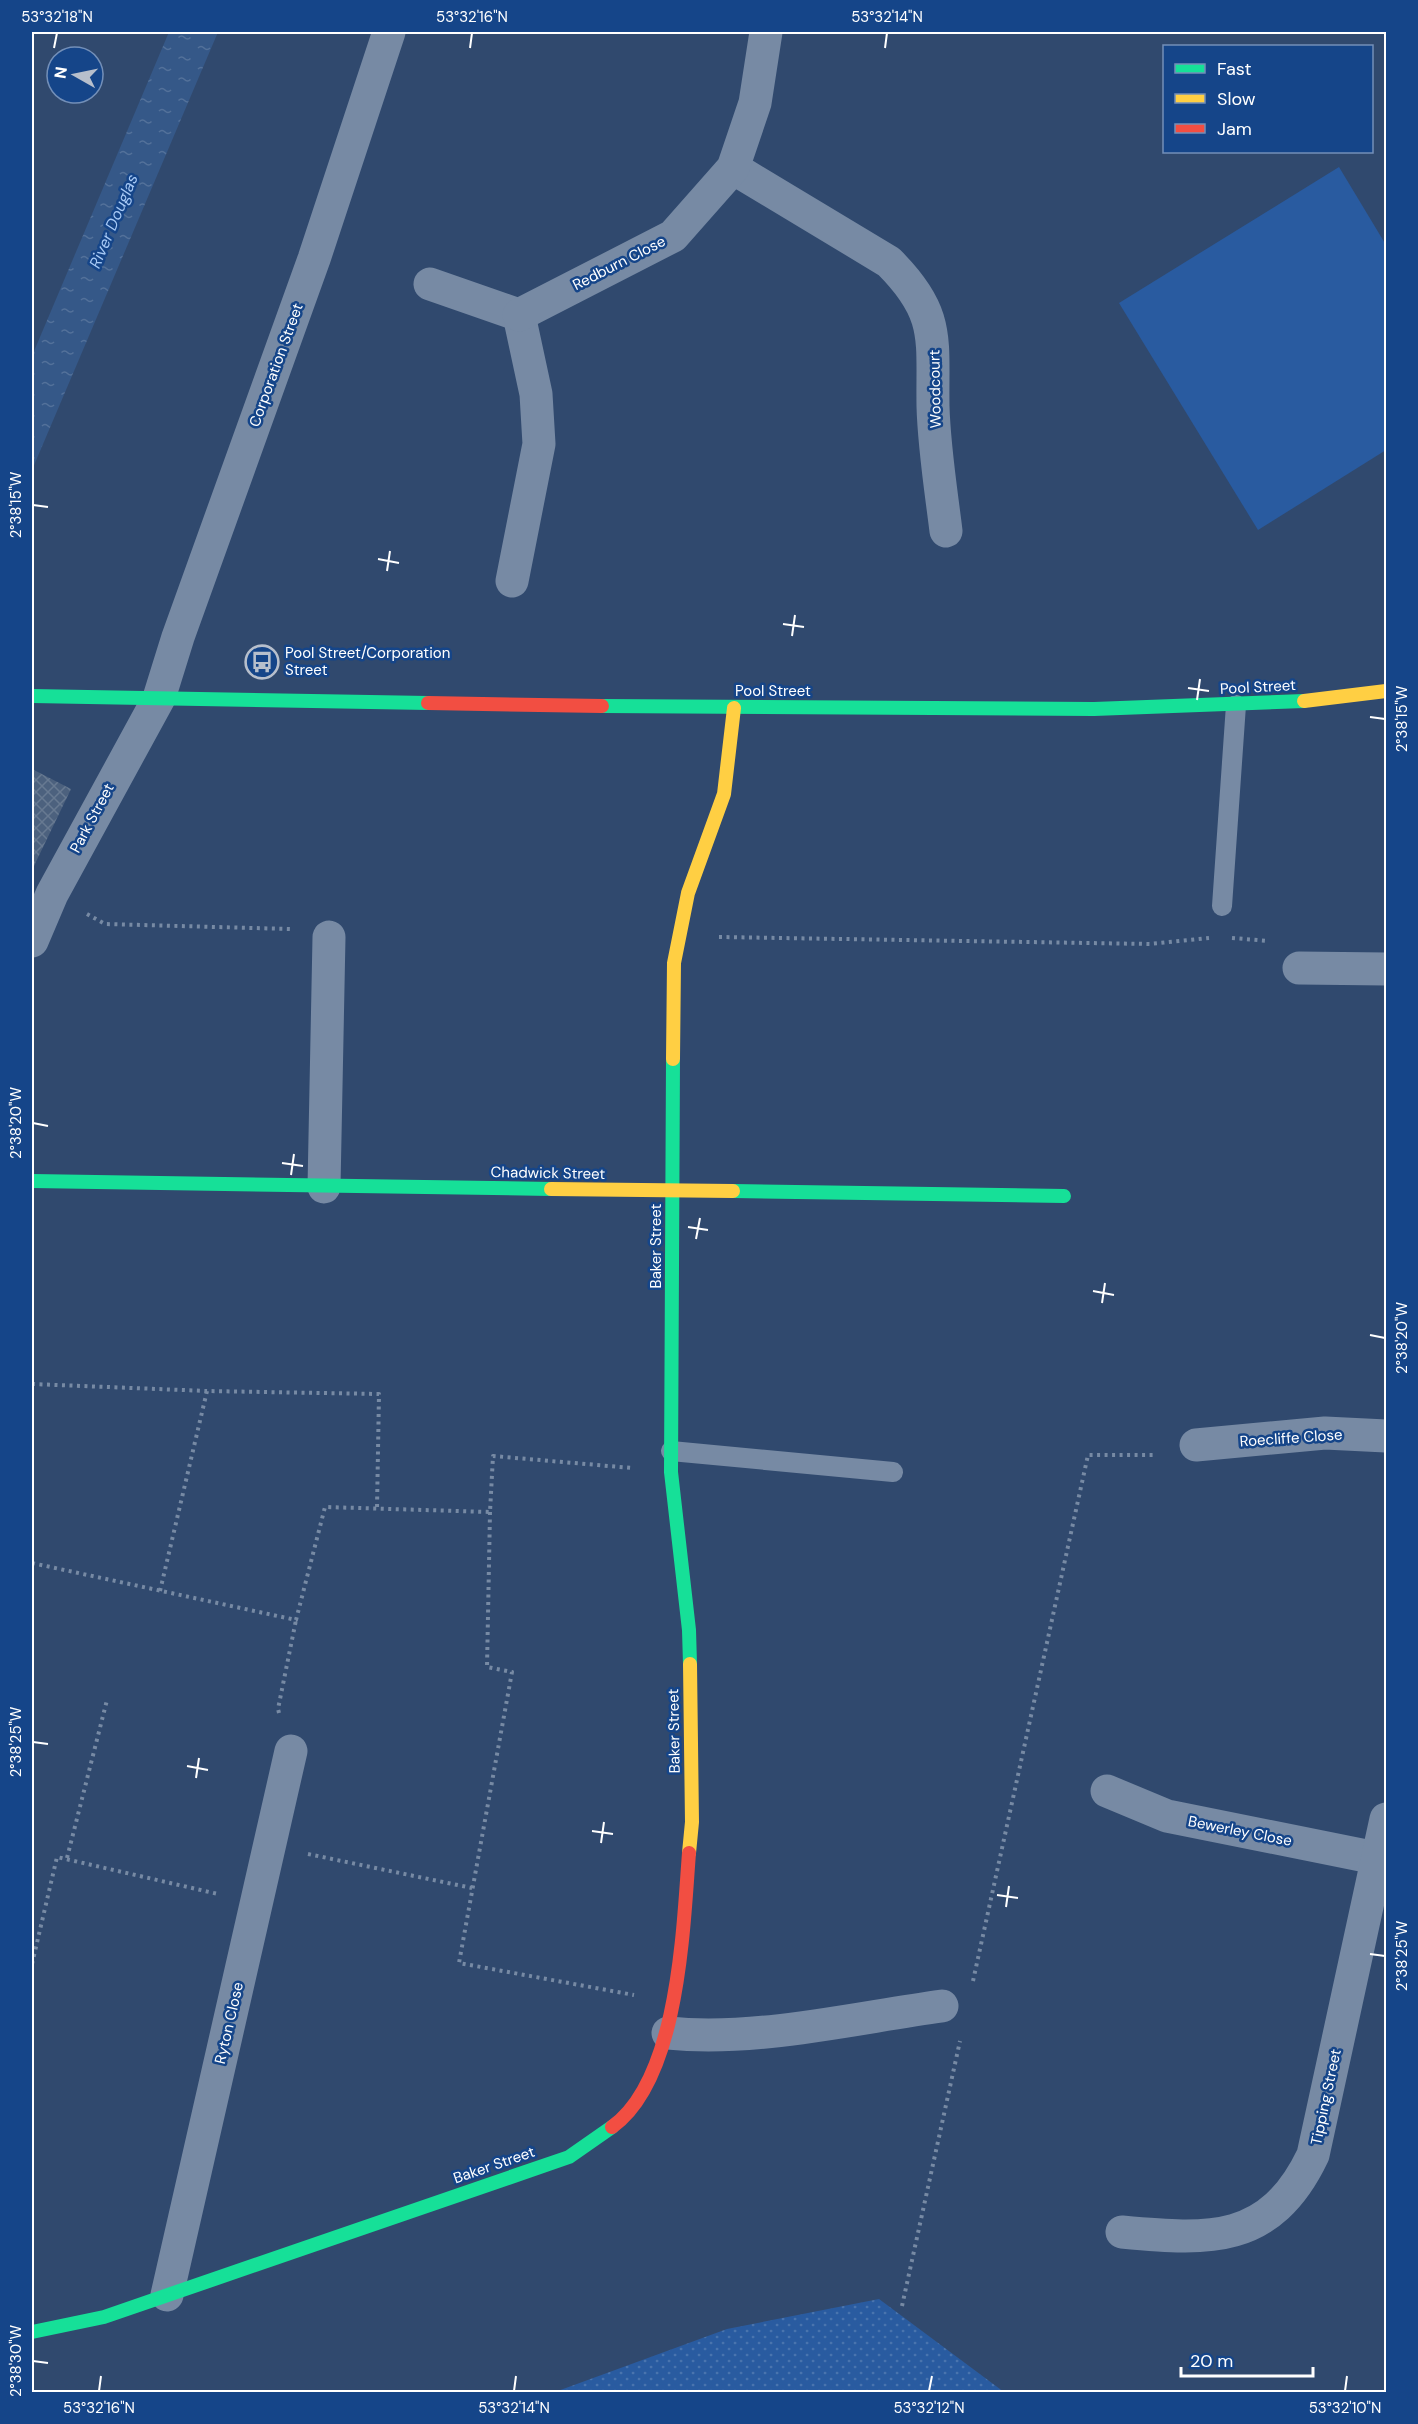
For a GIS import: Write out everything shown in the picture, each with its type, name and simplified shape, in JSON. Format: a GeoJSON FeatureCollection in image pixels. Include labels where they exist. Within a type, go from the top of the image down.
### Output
{"type":"FeatureCollection","features":[{"type":"Feature","properties":{"kind":"street","name":"Corporation Street"},"geometry":{"type":"LineString","coordinates":[[159,698],[178,637],[314,259],[389,32]]}},
{"type":"Feature","properties":{"kind":"street","name":"Redburn Close"},"geometry":{"type":"LineString","coordinates":[[519,315],[673,236],[733,168],[755,104],[766,32]]}},
{"type":"Feature","properties":{"kind":"street","name":"Woodcourt"},"geometry":{"type":"LineString","coordinates":[[733,168],[889,262],[908,281],[923,306],[934,338],[933,407],[946,531]]}},
{"type":"Feature","properties":{"kind":"street"},"geometry":{"type":"LineString","coordinates":[[430,284],[519,315],[536,394],[539,444],[512,581]]}},
{"type":"Feature","properties":{"kind":"street","name":"Pool Street"},"geometry":{"type":"LineString","coordinates":[[32,696],[734,708],[1095,710],[1287,703],[1386,691]]}},
{"type":"Feature","properties":{"kind":"street","name":"Park Street"},"geometry":{"type":"LineString","coordinates":[[32,941],[52,894],[159,698]]}},
{"type":"Feature","properties":{"kind":"street","name":"Baker Street"},"geometry":{"type":"LineString","coordinates":[[32,2332],[104,2317],[569,2157],[621,2120],[650,2078],[670,2018],[683,1928],[692,1822],[688,1630],[671,1472],[675,963],[688,893],[724,794],[734,708]]}},
{"type":"Feature","properties":{"kind":"street"},"geometry":{"type":"LineString","coordinates":[[324,1187],[329,937]]}},
{"type":"Feature","properties":{"kind":"street"},"geometry":{"type":"LineString","coordinates":[[1299,968],[1386,969]]}},
{"type":"Feature","properties":{"kind":"street","name":"Chadwick Street"},"geometry":{"type":"LineString","coordinates":[[32,1181],[1064,1196]]}},
{"type":"Feature","properties":{"kind":"street","name":"Roecliffe Close"},"geometry":{"type":"LineString","coordinates":[[1196,1445],[1325,1433],[1386,1436]]}},
{"type":"Feature","properties":{"kind":"street","name":"Ryton Close"},"geometry":{"type":"LineString","coordinates":[[167,2295],[291,1751]]}},
{"type":"Feature","properties":{"kind":"street","name":"Bewerley Close"},"geometry":{"type":"LineString","coordinates":[[1107,1791],[1167,1816],[1376,1858]]}},
{"type":"Feature","properties":{"kind":"street","name":"Tipping Street"},"geometry":{"type":"LineString","coordinates":[[1122,2232],[1184,2238],[1233,2233],[1259,2220],[1282,2202],[1301,2181],[1313,2155],[1386,1819]]}},
{"type":"Feature","properties":{"kind":"street"},"geometry":{"type":"LineString","coordinates":[[670,2018],[703,2036],[742,2034],[942,2006]]}},
{"type":"Feature","properties":{"kind":"lane"},"geometry":{"type":"LineString","coordinates":[[1222,906],[1236,705]]}},
{"type":"Feature","properties":{"kind":"lane"},"geometry":{"type":"LineString","coordinates":[[671,1451],[893,1472]]}},
{"type":"Feature","properties":{"kind":"path"},"geometry":{"type":"LineString","coordinates":[[52,894],[105,924],[299,929],[329,937]]}},
{"type":"Feature","properties":{"kind":"path"},"geometry":{"type":"LineString","coordinates":[[1215,937],[1222,906]]}},
{"type":"Feature","properties":{"kind":"path"},"geometry":{"type":"LineString","coordinates":[[680,936],[1150,944],[1215,937],[1269,941],[1299,968]]}},
{"type":"Feature","properties":{"kind":"path"},"geometry":{"type":"LineString","coordinates":[[32,1384],[207,1391],[379,1394],[376,1508]]}},
{"type":"Feature","properties":{"kind":"path"},"geometry":{"type":"LineString","coordinates":[[160,1591],[207,1391]]}},
{"type":"Feature","properties":{"kind":"path"},"geometry":{"type":"LineString","coordinates":[[971,1988],[1088,1455],[1154,1455],[1196,1445]]}},
{"type":"Feature","properties":{"kind":"path"},"geometry":{"type":"LineString","coordinates":[[670,2018],[459,1963],[512,1672],[487,1667],[493,1455],[671,1472]]}},
{"type":"Feature","properties":{"kind":"path"},"geometry":{"type":"LineString","coordinates":[[291,1751],[278,1709],[296,1620],[325,1506],[490,1512]]}},
{"type":"Feature","properties":{"kind":"path"},"geometry":{"type":"LineString","coordinates":[[32,1563],[296,1620]]}},
{"type":"Feature","properties":{"kind":"path"},"geometry":{"type":"LineString","coordinates":[[67,1858],[107,1700]]}},
{"type":"Feature","properties":{"kind":"path"},"geometry":{"type":"LineString","coordinates":[[271,1846],[472,1888]]}},
{"type":"Feature","properties":{"kind":"path"},"geometry":{"type":"LineString","coordinates":[[32,1964],[57,1857],[257,1904]]}},
{"type":"Feature","properties":{"kind":"path"},"geometry":{"type":"LineString","coordinates":[[902,2306],[961,2034]]}},
{"type":"Feature","properties":{"kind":"shaded area"},"geometry":{"type":"Polygon","coordinates":[[[1339,167],[1386,245],[1386,450],[1258,530],[1119,303],[1339,167]]]}},
{"type":"Feature","properties":{"kind":"shaded area"},"geometry":{"type":"Polygon","coordinates":[[[879,2299],[1004,2392],[555,2392],[727,2329],[879,2299]]]}},
{"type":"Feature","properties":{"kind":"water","name":"River Douglas"},"geometry":{"type":"Polygon","coordinates":[[[169,32],[218,32],[32,470],[32,356],[169,32]]]}},
{"type":"Feature","properties":{"kind":"building"},"geometry":{"type":"Polygon","coordinates":[[[32,769],[71,789],[32,870],[32,769]]]}},
{"type":"Feature","properties":{"kind":"traffic: fast"},"geometry":{"type":"LineString","coordinates":[[32,696],[428,703]]}},
{"type":"Feature","properties":{"kind":"traffic: fast"},"geometry":{"type":"LineString","coordinates":[[602,706],[1094,709],[1304,701]]}},
{"type":"Feature","properties":{"kind":"traffic: fast"},"geometry":{"type":"LineString","coordinates":[[673,1059],[671,1472],[689,1630],[690,1664]]}},
{"type":"Feature","properties":{"kind":"traffic: fast"},"geometry":{"type":"LineString","coordinates":[[32,1181],[551,1189]]}},
{"type":"Feature","properties":{"kind":"traffic: fast"},"geometry":{"type":"LineString","coordinates":[[733,1191],[1064,1196]]}},
{"type":"Feature","properties":{"kind":"traffic: fast"},"geometry":{"type":"LineString","coordinates":[[32,2332],[104,2317],[569,2157],[612,2127]]}},
{"type":"Feature","properties":{"kind":"traffic: slow"},"geometry":{"type":"LineString","coordinates":[[1304,701],[1386,691]]}},
{"type":"Feature","properties":{"kind":"traffic: slow"},"geometry":{"type":"LineString","coordinates":[[673,1059],[674,963],[688,893],[724,794],[734,708]]}},
{"type":"Feature","properties":{"kind":"traffic: slow"},"geometry":{"type":"LineString","coordinates":[[551,1189],[733,1191]]}},
{"type":"Feature","properties":{"kind":"traffic: slow"},"geometry":{"type":"LineString","coordinates":[[689,1853],[692,1822],[690,1664]]}},
{"type":"Feature","properties":{"kind":"traffic: jam"},"geometry":{"type":"LineString","coordinates":[[428,703],[602,706]]}},
{"type":"Feature","properties":{"kind":"traffic: jam"},"geometry":{"type":"LineString","coordinates":[[612,2127],[634,2105],[651,2075],[664,2039],[680,1960],[689,1853]]}},
{"type":"Feature","properties":{"kind":"place","name":"Pool Street/Corporation Street"},"geometry":{"type":"Point","coordinates":[262,662]}}]}
